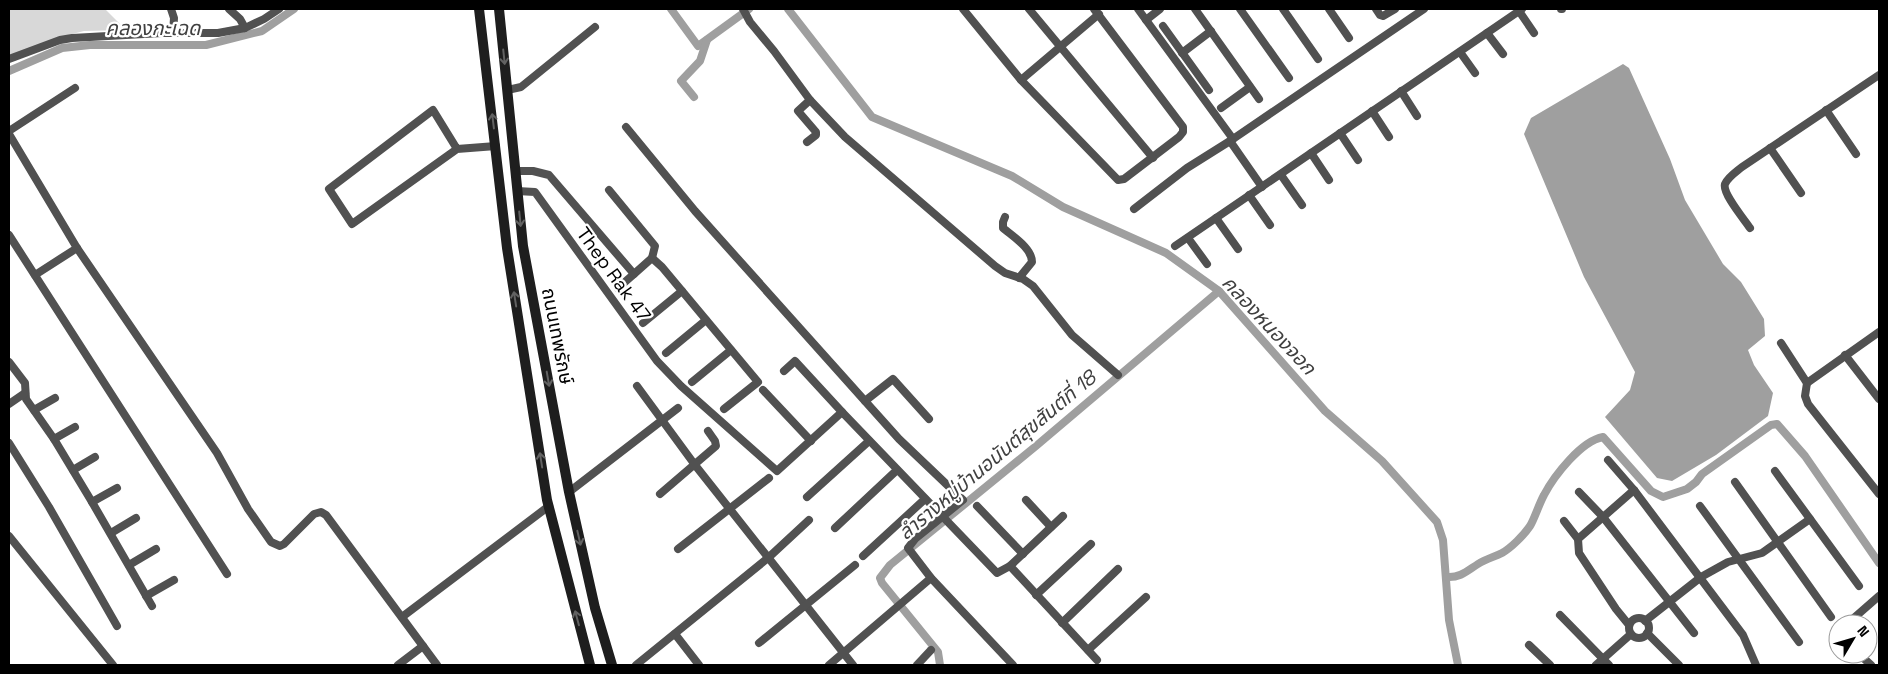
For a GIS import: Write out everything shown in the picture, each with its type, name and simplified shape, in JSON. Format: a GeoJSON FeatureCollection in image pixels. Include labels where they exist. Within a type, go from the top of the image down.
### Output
{"type":"FeatureCollection","features":[{"type":"Feature","properties":{"kind":"main road","name":"ถนนเทพรักษ์"},"geometry":{"type":"LineString","coordinates":[[479,9],[507,248],[549,506],[590,665]]}},
{"type":"Feature","properties":{"kind":"main road","name":"ถนนเทพรักษ์"},"geometry":{"type":"LineString","coordinates":[[499,9],[523,246],[569,492],[595,608],[612,665]]}},
{"type":"Feature","properties":{"kind":"street"},"geometry":{"type":"LineString","coordinates":[[171,9],[174,18],[173,33]]}},
{"type":"Feature","properties":{"kind":"street"},"geometry":{"type":"LineString","coordinates":[[9,59],[60,40],[72,38],[173,33],[218,33],[245,28],[279,9]]}},
{"type":"Feature","properties":{"kind":"street"},"geometry":{"type":"LineString","coordinates":[[743,9],[750,22],[810,100],[845,137],[1000,269],[1033,286],[1072,335],[1118,375]]}},
{"type":"Feature","properties":{"kind":"street"},"geometry":{"type":"LineString","coordinates":[[963,9],[1021,80],[1118,180],[1124,180],[1180,137],[1183,132],[1183,127],[1096,12],[1021,80]]}},
{"type":"Feature","properties":{"kind":"street"},"geometry":{"type":"LineString","coordinates":[[1029,9],[1153,158]]}},
{"type":"Feature","properties":{"kind":"street"},"geometry":{"type":"LineString","coordinates":[[1138,9],[1262,187]]}},
{"type":"Feature","properties":{"kind":"street"},"geometry":{"type":"LineString","coordinates":[[1146,20],[1160,9]]}},
{"type":"Feature","properties":{"kind":"street"},"geometry":{"type":"LineString","coordinates":[[1195,9],[1259,99]]}},
{"type":"Feature","properties":{"kind":"street"},"geometry":{"type":"LineString","coordinates":[[1240,9],[1290,78]]}},
{"type":"Feature","properties":{"kind":"street"},"geometry":{"type":"LineString","coordinates":[[1283,9],[1318,59]]}},
{"type":"Feature","properties":{"kind":"street"},"geometry":{"type":"LineString","coordinates":[[1329,9],[1349,38]]}},
{"type":"Feature","properties":{"kind":"street"},"geometry":{"type":"LineString","coordinates":[[1376,9],[1383,16],[1395,9]]}},
{"type":"Feature","properties":{"kind":"street"},"geometry":{"type":"LineString","coordinates":[[1134,209],[1187,168],[1424,9]]}},
{"type":"Feature","properties":{"kind":"street"},"geometry":{"type":"LineString","coordinates":[[1176,246],[1520,10],[1534,33]]}},
{"type":"Feature","properties":{"kind":"street"},"geometry":{"type":"LineString","coordinates":[[231,11],[234,30]]}},
{"type":"Feature","properties":{"kind":"street"},"geometry":{"type":"LineString","coordinates":[[231,11],[237,15],[245,28]]}},
{"type":"Feature","properties":{"kind":"street"},"geometry":{"type":"LineString","coordinates":[[1162,26],[1209,90]]}},
{"type":"Feature","properties":{"kind":"street"},"geometry":{"type":"LineString","coordinates":[[507,90],[521,88],[595,27]]}},
{"type":"Feature","properties":{"kind":"street"},"geometry":{"type":"LineString","coordinates":[[1182,53],[1211,32]]}},
{"type":"Feature","properties":{"kind":"street"},"geometry":{"type":"LineString","coordinates":[[1487,33],[1503,54]]}},
{"type":"Feature","properties":{"kind":"street"},"geometry":{"type":"LineString","coordinates":[[1460,52],[1475,73]]}},
{"type":"Feature","properties":{"kind":"street"},"geometry":{"type":"LineString","coordinates":[[1750,228],[1725,193],[1724,186],[1728,179],[1742,167],[1826,110],[1878,78]]}},
{"type":"Feature","properties":{"kind":"street"},"geometry":{"type":"LineString","coordinates":[[1221,108],[1250,87]]}},
{"type":"Feature","properties":{"kind":"street"},"geometry":{"type":"LineString","coordinates":[[75,88],[9,132],[77,248],[217,452],[248,509],[271,542],[280,546],[314,514],[321,512],[326,515],[437,665]]}},
{"type":"Feature","properties":{"kind":"street"},"geometry":{"type":"LineString","coordinates":[[1401,91],[1417,116]]}},
{"type":"Feature","properties":{"kind":"street"},"geometry":{"type":"LineString","coordinates":[[807,142],[816,135],[816,132],[798,111],[810,100]]}},
{"type":"Feature","properties":{"kind":"street"},"geometry":{"type":"LineString","coordinates":[[457,149],[433,110],[329,189],[352,224],[457,149],[496,146]]}},
{"type":"Feature","properties":{"kind":"street"},"geometry":{"type":"LineString","coordinates":[[1826,110],[1856,154]]}},
{"type":"Feature","properties":{"kind":"street"},"geometry":{"type":"LineString","coordinates":[[1372,111],[1389,137]]}},
{"type":"Feature","properties":{"kind":"street"},"geometry":{"type":"LineString","coordinates":[[626,127],[694,211],[899,439],[963,500],[944,520],[915,539],[910,550],[932,578],[1013,665]]}},
{"type":"Feature","properties":{"kind":"street"},"geometry":{"type":"LineString","coordinates":[[1340,133],[1358,160]]}},
{"type":"Feature","properties":{"kind":"street"},"geometry":{"type":"LineString","coordinates":[[1770,148],[1801,193]]}},
{"type":"Feature","properties":{"kind":"street"},"geometry":{"type":"LineString","coordinates":[[1311,153],[1329,180]]}},
{"type":"Feature","properties":{"kind":"street"},"geometry":{"type":"LineString","coordinates":[[516,171],[533,171],[549,175],[634,274]]}},
{"type":"Feature","properties":{"kind":"street"},"geometry":{"type":"LineString","coordinates":[[1281,175],[1302,205]]}},
{"type":"Feature","properties":{"kind":"street"},"geometry":{"type":"LineString","coordinates":[[609,190],[655,246],[652,258],[618,288]]}},
{"type":"Feature","properties":{"kind":"street","name":"Thep Rak 47"},"geometry":{"type":"LineString","coordinates":[[517,191],[535,192],[657,361],[682,386],[777,471],[811,441]]}},
{"type":"Feature","properties":{"kind":"street"},"geometry":{"type":"LineString","coordinates":[[1250,195],[1270,225]]}},
{"type":"Feature","properties":{"kind":"street"},"geometry":{"type":"LineString","coordinates":[[1005,217],[1002,222],[1003,228],[1029,251],[1032,259],[1020,278]]}},
{"type":"Feature","properties":{"kind":"street"},"geometry":{"type":"LineString","coordinates":[[1216,218],[1238,249]]}},
{"type":"Feature","properties":{"kind":"street"},"geometry":{"type":"LineString","coordinates":[[9,234],[227,574]]}},
{"type":"Feature","properties":{"kind":"street"},"geometry":{"type":"LineString","coordinates":[[1188,238],[1207,264]]}},
{"type":"Feature","properties":{"kind":"street"},"geometry":{"type":"LineString","coordinates":[[35,275],[77,248]]}},
{"type":"Feature","properties":{"kind":"street"},"geometry":{"type":"LineString","coordinates":[[652,258],[758,382],[724,409]]}},
{"type":"Feature","properties":{"kind":"street"},"geometry":{"type":"LineString","coordinates":[[643,323],[682,291]]}},
{"type":"Feature","properties":{"kind":"street"},"geometry":{"type":"LineString","coordinates":[[666,353],[706,320]]}},
{"type":"Feature","properties":{"kind":"street"},"geometry":{"type":"LineString","coordinates":[[1806,383],[1879,332]]}},
{"type":"Feature","properties":{"kind":"street"},"geometry":{"type":"LineString","coordinates":[[1781,343],[1806,383],[1805,396],[1808,404],[1879,494]]}},
{"type":"Feature","properties":{"kind":"street"},"geometry":{"type":"LineString","coordinates":[[692,382],[731,350]]}},
{"type":"Feature","properties":{"kind":"street"},"geometry":{"type":"LineString","coordinates":[[1845,356],[1879,399]]}},
{"type":"Feature","properties":{"kind":"street"},"geometry":{"type":"LineString","coordinates":[[784,370],[795,361],[996,573],[1010,566],[1063,516]]}},
{"type":"Feature","properties":{"kind":"street"},"geometry":{"type":"LineString","coordinates":[[9,362],[25,383],[26,399],[73,470],[152,606]]}},
{"type":"Feature","properties":{"kind":"street"},"geometry":{"type":"LineString","coordinates":[[865,401],[890,379],[893,379],[928,419]]}},
{"type":"Feature","properties":{"kind":"street"},"geometry":{"type":"LineString","coordinates":[[637,386],[695,465],[852,665]]}},
{"type":"Feature","properties":{"kind":"street"},"geometry":{"type":"LineString","coordinates":[[763,390],[811,441],[842,412]]}},
{"type":"Feature","properties":{"kind":"street"},"geometry":{"type":"LineString","coordinates":[[9,404],[25,393]]}},
{"type":"Feature","properties":{"kind":"street"},"geometry":{"type":"LineString","coordinates":[[34,410],[55,398]]}},
{"type":"Feature","properties":{"kind":"street"},"geometry":{"type":"LineString","coordinates":[[569,492],[678,408]]}},
{"type":"Feature","properties":{"kind":"street"},"geometry":{"type":"LineString","coordinates":[[54,439],[75,427]]}},
{"type":"Feature","properties":{"kind":"street"},"geometry":{"type":"LineString","coordinates":[[660,494],[695,465],[716,444],[708,431]]}},
{"type":"Feature","properties":{"kind":"street"},"geometry":{"type":"LineString","coordinates":[[807,497],[869,441]]}},
{"type":"Feature","properties":{"kind":"street"},"geometry":{"type":"LineString","coordinates":[[9,443],[49,507],[118,626]]}},
{"type":"Feature","properties":{"kind":"street"},"geometry":{"type":"LineString","coordinates":[[73,470],[95,457]]}},
{"type":"Feature","properties":{"kind":"street"},"geometry":{"type":"LineString","coordinates":[[1608,460],[1634,490],[1743,635],[1756,665]]}},
{"type":"Feature","properties":{"kind":"street"},"geometry":{"type":"LineString","coordinates":[[835,528],[897,470]]}},
{"type":"Feature","properties":{"kind":"street"},"geometry":{"type":"LineString","coordinates":[[1776,471],[1859,586]]}},
{"type":"Feature","properties":{"kind":"street"},"geometry":{"type":"LineString","coordinates":[[678,549],[769,478]]}},
{"type":"Feature","properties":{"kind":"street"},"geometry":{"type":"LineString","coordinates":[[1735,482],[1829,614]]}},
{"type":"Feature","properties":{"kind":"street"},"geometry":{"type":"LineString","coordinates":[[92,502],[117,488]]}},
{"type":"Feature","properties":{"kind":"street"},"geometry":{"type":"LineString","coordinates":[[1578,540],[1634,490]]}},
{"type":"Feature","properties":{"kind":"street"},"geometry":{"type":"LineString","coordinates":[[1579,492],[1603,517],[1694,633]]}},
{"type":"Feature","properties":{"kind":"street"},"geometry":{"type":"LineString","coordinates":[[863,556],[925,499]]}},
{"type":"Feature","properties":{"kind":"street"},"geometry":{"type":"LineString","coordinates":[[1026,500],[1052,527]]}},
{"type":"Feature","properties":{"kind":"street"},"geometry":{"type":"LineString","coordinates":[[402,617],[549,506]]}},
{"type":"Feature","properties":{"kind":"street"},"geometry":{"type":"LineString","coordinates":[[977,506],[1023,554]]}},
{"type":"Feature","properties":{"kind":"street"},"geometry":{"type":"LineString","coordinates":[[1700,506],[1799,642]]}},
{"type":"Feature","properties":{"kind":"street"},"geometry":{"type":"LineString","coordinates":[[110,533],[136,518]]}},
{"type":"Feature","properties":{"kind":"street"},"geometry":{"type":"LineString","coordinates":[[1645,621],[1700,577],[1728,562],[1756,555],[1810,519]]}},
{"type":"Feature","properties":{"kind":"street"},"geometry":{"type":"LineString","coordinates":[[636,665],[768,558],[810,520]]}},
{"type":"Feature","properties":{"kind":"street"},"geometry":{"type":"LineString","coordinates":[[1564,520],[1578,540],[1580,553],[1616,609],[1629,625],[1631,634]]}},
{"type":"Feature","properties":{"kind":"street"},"geometry":{"type":"LineString","coordinates":[[9,536],[113,665]]}},
{"type":"Feature","properties":{"kind":"street"},"geometry":{"type":"LineString","coordinates":[[1036,594],[1091,544]]}},
{"type":"Feature","properties":{"kind":"street"},"geometry":{"type":"LineString","coordinates":[[129,565],[156,549]]}},
{"type":"Feature","properties":{"kind":"street"},"geometry":{"type":"LineString","coordinates":[[759,643],[854,565]]}},
{"type":"Feature","properties":{"kind":"street"},"geometry":{"type":"LineString","coordinates":[[1010,566],[1097,660]]}},
{"type":"Feature","properties":{"kind":"street"},"geometry":{"type":"LineString","coordinates":[[1062,623],[1118,569]]}},
{"type":"Feature","properties":{"kind":"street"},"geometry":{"type":"LineString","coordinates":[[829,665],[932,578]]}},
{"type":"Feature","properties":{"kind":"street"},"geometry":{"type":"LineString","coordinates":[[146,596],[174,580]]}},
{"type":"Feature","properties":{"kind":"street"},"geometry":{"type":"LineString","coordinates":[[1088,650],[1146,596]]}},
{"type":"Feature","properties":{"kind":"street"},"geometry":{"type":"LineString","coordinates":[[1858,614],[1879,596]]}},
{"type":"Feature","properties":{"kind":"street"},"geometry":{"type":"LineString","coordinates":[[1560,615],[1599,662],[1609,665]]}},
{"type":"Feature","properties":{"kind":"street"},"geometry":{"type":"LineString","coordinates":[[1629,625],[1636,618],[1645,621],[1648,625],[1647,633]]}},
{"type":"Feature","properties":{"kind":"street"},"geometry":{"type":"LineString","coordinates":[[1631,634],[1639,638],[1647,633]]}},
{"type":"Feature","properties":{"kind":"street"},"geometry":{"type":"LineString","coordinates":[[1647,633],[1679,665]]}},
{"type":"Feature","properties":{"kind":"street"},"geometry":{"type":"LineString","coordinates":[[675,634],[699,665]]}},
{"type":"Feature","properties":{"kind":"street"},"geometry":{"type":"LineString","coordinates":[[1599,662],[1631,634]]}},
{"type":"Feature","properties":{"kind":"street"},"geometry":{"type":"LineString","coordinates":[[1529,645],[1550,665]]}},
{"type":"Feature","properties":{"kind":"street"},"geometry":{"type":"LineString","coordinates":[[398,665],[423,646]]}},
{"type":"Feature","properties":{"kind":"street"},"geometry":{"type":"LineString","coordinates":[[917,665],[931,650]]}},
{"type":"Feature","properties":{"kind":"shaded area"},"geometry":{"type":"Polygon","coordinates":[[[9,9],[105,9],[126,30],[84,31],[60,37],[9,57],[9,9]]]}},
{"type":"Feature","properties":{"kind":"shaded area"},"geometry":{"type":"Polygon","coordinates":[[[1623,64],[1629,68],[1670,159],[1685,200],[1723,264],[1741,282],[1764,319],[1765,336],[1748,350],[1754,365],[1773,393],[1768,416],[1716,455],[1672,481],[1657,478],[1605,417],[1630,390],[1635,372],[1584,277],[1524,134],[1531,118],[1623,64]]]}},
{"type":"Feature","properties":{"kind":"waterway","name":"คลองกะเฉด"},"geometry":{"type":"LineString","coordinates":[[9,71],[62,48],[90,45],[206,45],[262,31],[294,9]]}},
{"type":"Feature","properties":{"kind":"waterway","name":"คลองหนองจอก"},"geometry":{"type":"LineString","coordinates":[[671,9],[698,46],[749,9]]}},
{"type":"Feature","properties":{"kind":"waterway","name":"คลองหนองจอก"},"geometry":{"type":"LineString","coordinates":[[788,9],[872,117],[1012,176],[1063,207],[1166,253],[1219,291],[1325,411],[1382,461],[1437,522],[1443,540],[1449,620],[1458,665]]}},
{"type":"Feature","properties":{"kind":"waterway"},"geometry":{"type":"LineString","coordinates":[[694,97],[681,81],[700,61],[707,40]]}},
{"type":"Feature","properties":{"kind":"waterway","name":"ลำรางหมู่บ้านอนันต์สุขสันต์ที่ 18"},"geometry":{"type":"LineString","coordinates":[[940,665],[938,652],[882,583],[880,578],[890,565],[1036,446],[1219,291]]}},
{"type":"Feature","properties":{"kind":"waterway"},"geometry":{"type":"LineString","coordinates":[[1447,577],[1463,574],[1513,545],[1530,526],[1544,495],[1561,469],[1577,452],[1595,440],[1603,437],[1651,491],[1663,497],[1687,489],[1702,474],[1771,425],[1777,424],[1805,456],[1879,563]]}}]}
